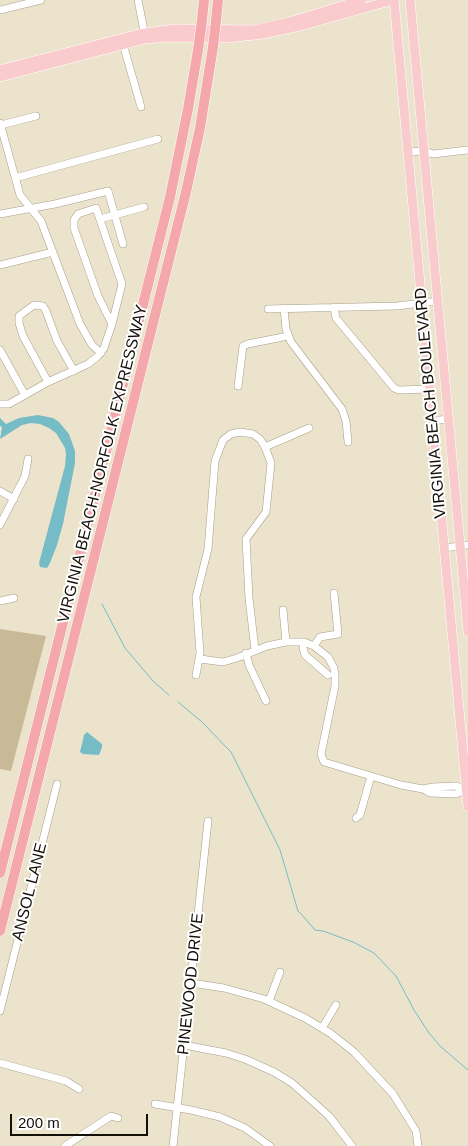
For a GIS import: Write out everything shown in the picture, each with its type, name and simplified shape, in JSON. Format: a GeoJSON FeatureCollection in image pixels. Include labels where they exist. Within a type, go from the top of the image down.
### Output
{"type":"FeatureCollection","features":[{"type":"Feature","properties":{"kind":"highway","name":"VIRGINIA BEACH-NORFOLK EXPRESSWAY"},"geometry":{"type":"LineString","coordinates":[[0,873],[170,197],[187,118],[204,0]]}},
{"type":"Feature","properties":{"kind":"highway","name":"VIRGINIA BEACH-NORFOLK EXPRESSWAY"},"geometry":{"type":"LineString","coordinates":[[0,931],[186,192],[200,128],[213,47],[218,0]]}},
{"type":"Feature","properties":{"kind":"main road"},"geometry":{"type":"LineString","coordinates":[[225,34],[271,26],[362,0]]}},
{"type":"Feature","properties":{"kind":"main road"},"geometry":{"type":"LineString","coordinates":[[0,70],[145,36],[263,34],[282,31],[393,0]]}},
{"type":"Feature","properties":{"kind":"main road","name":"VIRGINIA BEACH BOULEVARD"},"geometry":{"type":"LineString","coordinates":[[393,0],[468,806]]}},
{"type":"Feature","properties":{"kind":"main road","name":"VIRGINIA BEACH BOULEVARD"},"geometry":{"type":"LineString","coordinates":[[410,0],[448,419],[464,546],[468,632]]}},
{"type":"Feature","properties":{"kind":"main road"},"geometry":{"type":"LineString","coordinates":[[0,77],[123,44],[145,36]]}},
{"type":"Feature","properties":{"kind":"street"},"geometry":{"type":"LineString","coordinates":[[0,10],[22,2],[40,0]]}},
{"type":"Feature","properties":{"kind":"street"},"geometry":{"type":"LineString","coordinates":[[138,0],[145,36]]}},
{"type":"Feature","properties":{"kind":"street"},"geometry":{"type":"LineString","coordinates":[[123,44],[142,107]]}},
{"type":"Feature","properties":{"kind":"street"},"geometry":{"type":"LineString","coordinates":[[36,116],[0,124],[20,195],[41,222],[80,324],[87,338],[101,353]]}},
{"type":"Feature","properties":{"kind":"street"},"geometry":{"type":"LineString","coordinates":[[15,178],[158,139]]}},
{"type":"Feature","properties":{"kind":"street"},"geometry":{"type":"LineString","coordinates":[[408,157],[468,150]]}},
{"type":"Feature","properties":{"kind":"street"},"geometry":{"type":"LineString","coordinates":[[0,214],[55,204],[108,191],[124,244]]}},
{"type":"Feature","properties":{"kind":"street"},"geometry":{"type":"LineString","coordinates":[[100,219],[144,207]]}},
{"type":"Feature","properties":{"kind":"street"},"geometry":{"type":"LineString","coordinates":[[0,404],[9,404],[48,382],[88,364],[101,353],[106,343],[112,324],[122,284],[96,208],[78,214],[74,220],[74,228],[98,296],[112,324]]}},
{"type":"Feature","properties":{"kind":"street"},"geometry":{"type":"LineString","coordinates":[[0,265],[53,252]]}},
{"type":"Feature","properties":{"kind":"street"},"geometry":{"type":"LineString","coordinates":[[268,308],[397,306],[438,301]]}},
{"type":"Feature","properties":{"kind":"street"},"geometry":{"type":"LineString","coordinates":[[48,382],[23,336],[19,316],[34,305],[42,306],[57,341],[74,371]]}},
{"type":"Feature","properties":{"kind":"street"},"geometry":{"type":"LineString","coordinates":[[334,307],[336,318],[394,388],[399,390],[430,389]]}},
{"type":"Feature","properties":{"kind":"street"},"geometry":{"type":"LineString","coordinates":[[284,308],[288,336],[292,344],[339,403],[344,413],[348,442]]}},
{"type":"Feature","properties":{"kind":"street"},"geometry":{"type":"LineString","coordinates":[[238,386],[243,346],[288,336]]}},
{"type":"Feature","properties":{"kind":"street"},"geometry":{"type":"LineString","coordinates":[[0,350],[25,395]]}},
{"type":"Feature","properties":{"kind":"street"},"geometry":{"type":"LineString","coordinates":[[432,421],[448,419]]}},
{"type":"Feature","properties":{"kind":"street"},"geometry":{"type":"LineString","coordinates":[[265,447],[309,428]]}},
{"type":"Feature","properties":{"kind":"street"},"geometry":{"type":"LineString","coordinates":[[196,675],[200,659],[196,597],[208,549],[210,510],[218,452],[223,440],[234,433],[253,434],[260,439],[271,463],[267,508],[263,517],[246,539],[255,650]]}},
{"type":"Feature","properties":{"kind":"street"},"geometry":{"type":"LineString","coordinates":[[0,525],[25,476],[28,459]]}},
{"type":"Feature","properties":{"kind":"street"},"geometry":{"type":"LineString","coordinates":[[0,491],[14,498]]}},
{"type":"Feature","properties":{"kind":"street"},"geometry":{"type":"LineString","coordinates":[[444,548],[464,546]]}},
{"type":"Feature","properties":{"kind":"street"},"geometry":{"type":"LineString","coordinates":[[314,646],[320,637],[338,634],[334,593]]}},
{"type":"Feature","properties":{"kind":"street"},"geometry":{"type":"LineString","coordinates":[[0,601],[14,598]]}},
{"type":"Feature","properties":{"kind":"street"},"geometry":{"type":"LineString","coordinates":[[283,610],[286,642]]}},
{"type":"Feature","properties":{"kind":"street"},"geometry":{"type":"LineString","coordinates":[[200,659],[223,662],[255,650],[286,642],[304,642],[314,646],[328,657],[334,668],[335,676],[335,686],[321,757],[327,763],[423,789],[430,793],[457,794],[467,789]]}},
{"type":"Feature","properties":{"kind":"street"},"geometry":{"type":"LineString","coordinates":[[304,642],[302,648],[305,655],[328,675]]}},
{"type":"Feature","properties":{"kind":"street"},"geometry":{"type":"LineString","coordinates":[[246,654],[266,702]]}},
{"type":"Feature","properties":{"kind":"street"},"geometry":{"type":"LineString","coordinates":[[356,818],[360,815],[371,776]]}},
{"type":"Feature","properties":{"kind":"street","name":"ANSOL LANE"},"geometry":{"type":"LineString","coordinates":[[0,1010],[56,784]]}},
{"type":"Feature","properties":{"kind":"street","name":"PINEWOOD DRIVE"},"geometry":{"type":"LineString","coordinates":[[173,1146],[208,821]]}},
{"type":"Feature","properties":{"kind":"street"},"geometry":{"type":"LineString","coordinates":[[270,1001],[280,972]]}},
{"type":"Feature","properties":{"kind":"street"},"geometry":{"type":"LineString","coordinates":[[191,983],[224,988],[270,1001],[299,1014],[322,1028],[354,1052],[393,1094],[416,1131],[418,1146]]}},
{"type":"Feature","properties":{"kind":"street"},"geometry":{"type":"LineString","coordinates":[[322,1028],[336,1005]]}},
{"type":"Feature","properties":{"kind":"street"},"geometry":{"type":"LineString","coordinates":[[184,1045],[226,1053],[259,1065],[280,1076],[303,1091],[317,1104],[339,1127],[352,1146]]}},
{"type":"Feature","properties":{"kind":"street"},"geometry":{"type":"LineString","coordinates":[[0,1063],[66,1081],[79,1089]]}},
{"type":"Feature","properties":{"kind":"street"},"geometry":{"type":"LineString","coordinates":[[155,1104],[204,1113],[233,1122],[270,1146]]}},
{"type":"Feature","properties":{"kind":"street"},"geometry":{"type":"LineString","coordinates":[[65,1146],[111,1116],[118,1118]]}},
{"type":"Feature","properties":{"kind":"shaded area"},"geometry":{"type":"Polygon","coordinates":[[[0,629],[46,636],[11,771],[0,769],[0,629]]]}},
{"type":"Feature","properties":{"kind":"water"},"geometry":{"type":"Polygon","coordinates":[[[38,415],[53,418],[59,422],[69,434],[75,451],[75,463],[63,524],[57,545],[47,568],[40,567],[39,563],[65,466],[65,448],[56,433],[40,424],[22,425],[0,439],[2,427],[0,426],[0,418],[6,424],[19,418],[38,415]]]}},
{"type":"Feature","properties":{"kind":"water"},"geometry":{"type":"Polygon","coordinates":[[[87,732],[102,744],[99,755],[83,754],[80,752],[84,735],[87,732]]]}},
{"type":"Feature","properties":{"kind":"waterway"},"geometry":{"type":"LineString","coordinates":[[102,604],[125,648],[153,681],[169,695]]}},
{"type":"Feature","properties":{"kind":"waterway"},"geometry":{"type":"LineString","coordinates":[[178,702],[202,722],[231,752],[280,850],[298,911],[315,930],[353,942],[374,953],[396,976],[429,1033],[440,1046],[468,1070]]}}]}
